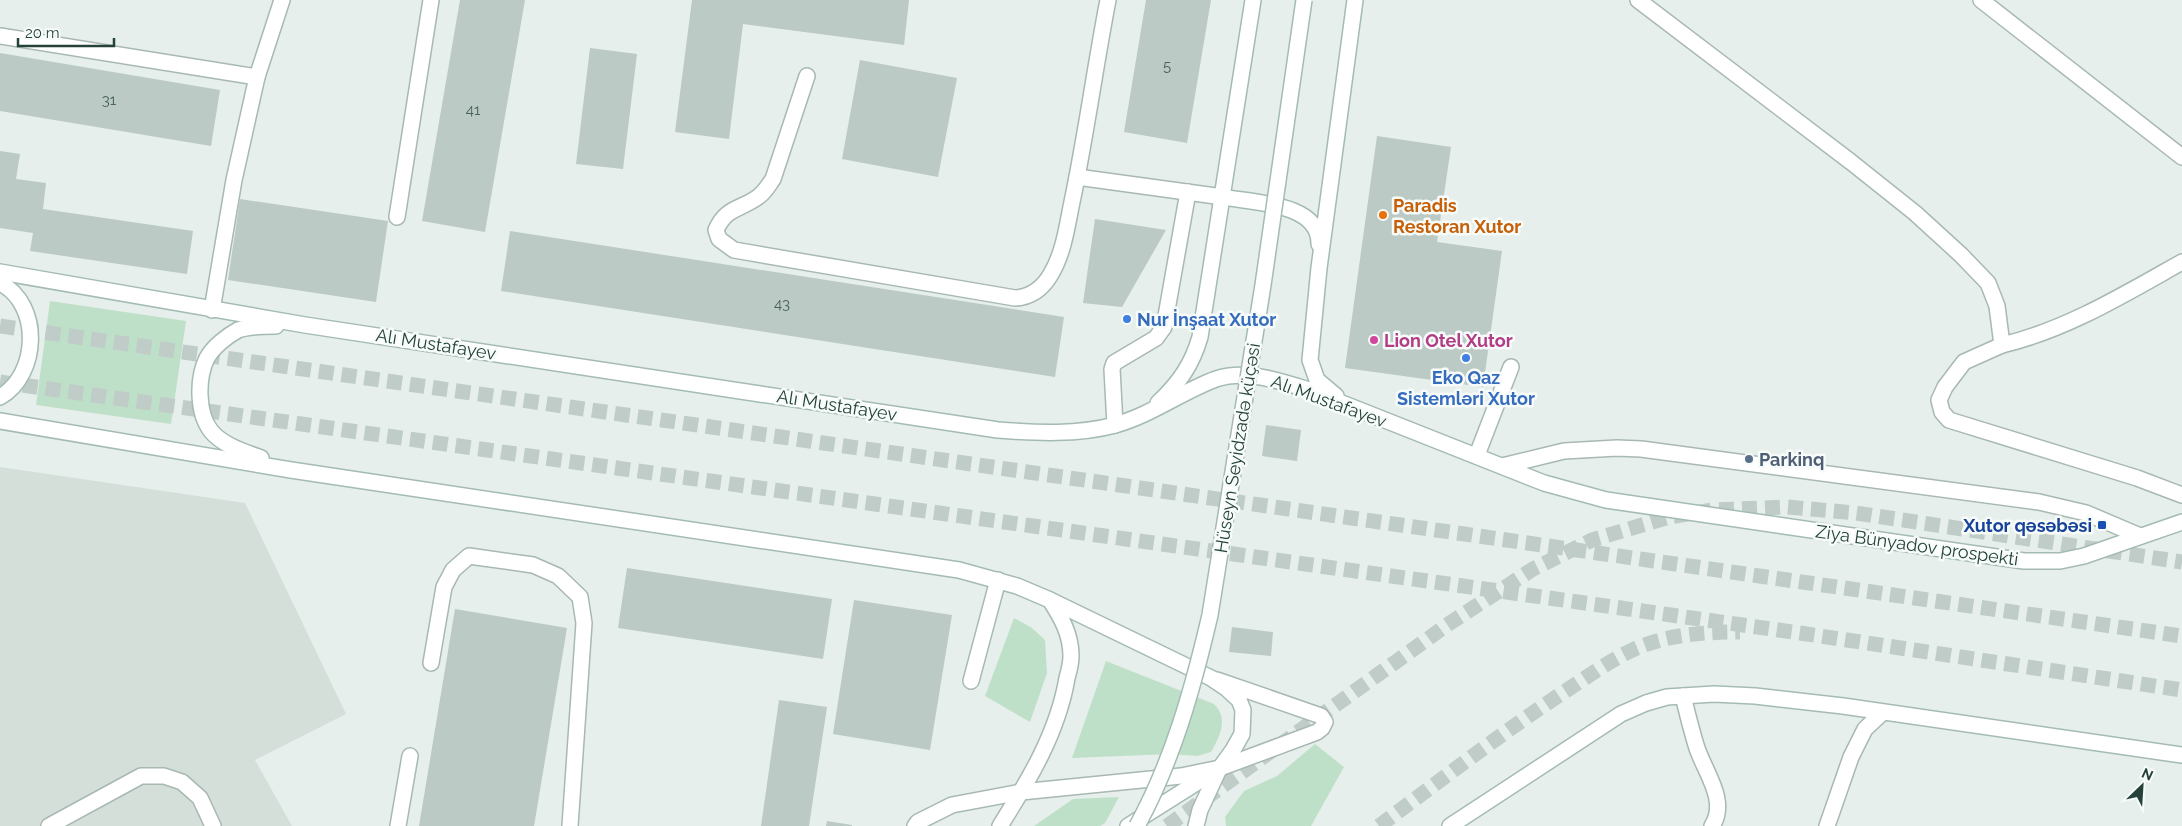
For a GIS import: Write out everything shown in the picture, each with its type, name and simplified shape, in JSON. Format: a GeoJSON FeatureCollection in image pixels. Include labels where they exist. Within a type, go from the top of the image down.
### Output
{"type":"FeatureCollection","features":[{"type":"Feature","properties":{"kind":"main road"},"geometry":{"type":"LineString","coordinates":[[212,310],[234,180],[256,77],[282,0]]}},
{"type":"Feature","properties":{"kind":"main road"},"geometry":{"type":"LineString","coordinates":[[397,216],[431,0]]}},
{"type":"Feature","properties":{"kind":"main road"},"geometry":{"type":"LineString","coordinates":[[1150,412],[1174,388],[1186,372],[1195,356],[1205,316],[1253,0]]}},
{"type":"Feature","properties":{"kind":"main road","name":"Hüseyn Seyidzadə küçəsi"},"geometry":{"type":"LineString","coordinates":[[1137,826],[1170,754],[1199,664],[1210,615],[1263,285],[1304,0]]}},
{"type":"Feature","properties":{"kind":"main road"},"geometry":{"type":"LineString","coordinates":[[1354,0],[1319,268],[1310,360],[1313,372],[1324,387],[1336,396],[1384,421]]}},
{"type":"Feature","properties":{"kind":"main road"},"geometry":{"type":"LineString","coordinates":[[1638,0],[1851,162],[1915,213],[1962,255],[1988,283],[1996,306],[2002,345]]}},
{"type":"Feature","properties":{"kind":"main road"},"geometry":{"type":"LineString","coordinates":[[1981,0],[2182,157]]}},
{"type":"Feature","properties":{"kind":"main road"},"geometry":{"type":"LineString","coordinates":[[806,76],[773,179],[766,190],[757,198],[736,207],[721,218],[716,230],[719,239],[734,250],[1015,298],[1026,297],[1037,292],[1051,276],[1060,256],[1077,177],[1106,1]]}},
{"type":"Feature","properties":{"kind":"main road"},"geometry":{"type":"LineString","coordinates":[[0,36],[256,77]]}},
{"type":"Feature","properties":{"kind":"main road"},"geometry":{"type":"LineString","coordinates":[[1077,177],[1223,197],[1292,209],[1311,220],[1317,230],[1320,239],[1319,268]]}},
{"type":"Feature","properties":{"kind":"main road"},"geometry":{"type":"LineString","coordinates":[[1115,425],[1112,369],[1114,363],[1156,338],[1164,327],[1188,192]]}},
{"type":"Feature","properties":{"kind":"main road"},"geometry":{"type":"LineString","coordinates":[[2182,262],[2097,309],[2021,341],[2002,345],[1964,362],[1944,387],[1939,400],[1942,412],[1949,420],[2137,478],[2182,495]]}},
{"type":"Feature","properties":{"kind":"main road","name":"Alı Mustafayev"},"geometry":{"type":"LineString","coordinates":[[0,272],[212,310],[998,430],[1065,431],[1115,425],[1150,412],[1216,379],[1254,376],[1271,378],[1309,390],[1544,483],[1580,494],[1648,506]]}},
{"type":"Feature","properties":{"kind":"main road"},"geometry":{"type":"LineString","coordinates":[[0,283],[24,305],[29,320],[31,344],[24,370],[8,392],[0,397]]}},
{"type":"Feature","properties":{"kind":"main road"},"geometry":{"type":"LineString","coordinates":[[291,470],[235,448],[212,432],[204,419],[198,397],[207,359],[219,344],[239,330],[261,326],[305,324]]}},
{"type":"Feature","properties":{"kind":"main road"},"geometry":{"type":"LineString","coordinates":[[1477,455],[1512,367]]}},
{"type":"Feature","properties":{"kind":"main road"},"geometry":{"type":"LineString","coordinates":[[0,421],[291,470],[940,567],[998,580],[1050,600],[1211,678],[1321,716],[1325,722],[1317,732],[1220,768],[1181,776],[1021,792],[952,805],[918,822],[915,826]]}},
{"type":"Feature","properties":{"kind":"main road"},"geometry":{"type":"LineString","coordinates":[[1502,466],[1564,451],[1617,448],[1641,450],[2039,502],[2086,513],[2140,536]]}},
{"type":"Feature","properties":{"kind":"main road","name":"Ziya Bünyadov prospekti"},"geometry":{"type":"LineString","coordinates":[[1648,506],[2024,560],[2060,561],[2084,556],[2182,522]]}},
{"type":"Feature","properties":{"kind":"main road"},"geometry":{"type":"LineString","coordinates":[[431,663],[444,587],[453,570],[470,556],[533,565],[558,576],[580,597],[584,623],[570,826]]}},
{"type":"Feature","properties":{"kind":"main road"},"geometry":{"type":"LineString","coordinates":[[971,681],[998,580]]}},
{"type":"Feature","properties":{"kind":"main road"},"geometry":{"type":"LineString","coordinates":[[1000,826],[1021,792],[1053,731],[1065,690],[1071,656],[1068,635],[1062,619],[1050,600]]}},
{"type":"Feature","properties":{"kind":"main road"},"geometry":{"type":"LineString","coordinates":[[1196,826],[1200,810],[1220,768],[1242,734],[1244,710],[1239,700],[1211,678]]}},
{"type":"Feature","properties":{"kind":"main road"},"geometry":{"type":"LineString","coordinates":[[1450,826],[1621,714],[1646,703],[1683,696],[1714,694],[1755,696],[1843,706],[2182,755]]}},
{"type":"Feature","properties":{"kind":"main road"},"geometry":{"type":"LineString","coordinates":[[1683,696],[1696,746],[1714,784],[1718,806],[1712,826]]}},
{"type":"Feature","properties":{"kind":"main road"},"geometry":{"type":"LineString","coordinates":[[1827,826],[1851,757],[1865,730],[1882,713]]}},
{"type":"Feature","properties":{"kind":"main road"},"geometry":{"type":"LineString","coordinates":[[398,826],[410,756]]}},
{"type":"Feature","properties":{"kind":"main road"},"geometry":{"type":"LineString","coordinates":[[1128,826],[1220,768]]}},
{"type":"Feature","properties":{"kind":"main road"},"geometry":{"type":"LineString","coordinates":[[48,826],[141,776],[164,776],[182,782],[200,798],[213,826]]}},
{"type":"Feature","properties":{"kind":"shaded area"},"geometry":{"type":"Polygon","coordinates":[[[0,467],[245,503],[346,714],[255,760],[292,826],[0,826],[0,467]]]}},
{"type":"Feature","properties":{"kind":"green space"},"geometry":{"type":"Polygon","coordinates":[[[50,301],[186,321],[171,424],[36,405],[50,301]]]}},
{"type":"Feature","properties":{"kind":"green space"},"geometry":{"type":"Polygon","coordinates":[[[1014,618],[1032,628],[1045,640],[1047,673],[1030,722],[985,696],[1014,618]]]}},
{"type":"Feature","properties":{"kind":"green space"},"geometry":{"type":"Polygon","coordinates":[[[1106,661],[1214,704],[1221,716],[1222,728],[1211,752],[1197,756],[1170,754],[1072,758],[1106,661]]]}},
{"type":"Feature","properties":{"kind":"green space"},"geometry":{"type":"Polygon","coordinates":[[[1315,744],[1344,767],[1311,826],[1226,826],[1225,817],[1244,791],[1277,776],[1315,744]]]}},
{"type":"Feature","properties":{"kind":"green space"},"geometry":{"type":"Polygon","coordinates":[[[1119,797],[1105,823],[1100,826],[1034,826],[1073,799],[1119,797]]]}},
{"type":"Feature","properties":{"kind":"building"},"geometry":{"type":"Polygon","coordinates":[[[460,0],[525,0],[485,232],[422,221],[460,0]]]}},
{"type":"Feature","properties":{"kind":"building"},"geometry":{"type":"Polygon","coordinates":[[[692,0],[909,0],[904,45],[743,24],[729,139],[675,132],[692,0]]]}},
{"type":"Feature","properties":{"kind":"building"},"geometry":{"type":"Polygon","coordinates":[[[1146,0],[1211,0],[1187,143],[1124,132],[1146,0]]]}},
{"type":"Feature","properties":{"kind":"building"},"geometry":{"type":"Polygon","coordinates":[[[590,48],[637,54],[623,169],[576,164],[590,48]]]}},
{"type":"Feature","properties":{"kind":"building"},"geometry":{"type":"Polygon","coordinates":[[[0,53],[220,90],[211,146],[0,111],[0,53]]]}},
{"type":"Feature","properties":{"kind":"building"},"geometry":{"type":"Polygon","coordinates":[[[860,60],[957,78],[938,177],[842,159],[860,60]]]}},
{"type":"Feature","properties":{"kind":"building"},"geometry":{"type":"Polygon","coordinates":[[[1377,136],[1451,147],[1437,242],[1502,251],[1483,387],[1345,368],[1377,136]]]}},
{"type":"Feature","properties":{"kind":"building"},"geometry":{"type":"Polygon","coordinates":[[[0,151],[20,154],[16,179],[46,183],[43,209],[193,231],[187,274],[30,251],[33,233],[0,228],[0,151]]]}},
{"type":"Feature","properties":{"kind":"building"},"geometry":{"type":"Polygon","coordinates":[[[240,199],[388,221],[376,302],[228,280],[240,199]]]}},
{"type":"Feature","properties":{"kind":"building"},"geometry":{"type":"Polygon","coordinates":[[[1095,219],[1166,230],[1122,307],[1083,303],[1095,219]]]}},
{"type":"Feature","properties":{"kind":"building"},"geometry":{"type":"Polygon","coordinates":[[[510,231],[1064,317],[1055,377],[501,291],[510,231]]]}},
{"type":"Feature","properties":{"kind":"building"},"geometry":{"type":"Polygon","coordinates":[[[1266,425],[1301,430],[1297,461],[1262,456],[1266,425]]]}},
{"type":"Feature","properties":{"kind":"building"},"geometry":{"type":"Polygon","coordinates":[[[627,568],[832,599],[823,659],[618,628],[627,568]]]}},
{"type":"Feature","properties":{"kind":"building"},"geometry":{"type":"Polygon","coordinates":[[[854,600],[952,615],[930,750],[833,734],[854,600]]]}},
{"type":"Feature","properties":{"kind":"building"},"geometry":{"type":"Polygon","coordinates":[[[455,609],[567,628],[534,826],[419,826],[455,609]]]}},
{"type":"Feature","properties":{"kind":"building"},"geometry":{"type":"Polygon","coordinates":[[[1232,627],[1273,632],[1271,656],[1229,652],[1232,627]]]}},
{"type":"Feature","properties":{"kind":"building"},"geometry":{"type":"Polygon","coordinates":[[[779,700],[827,707],[809,826],[761,826],[779,700]]]}},
{"type":"Feature","properties":{"kind":"building"},"geometry":{"type":"Polygon","coordinates":[[[827,821],[852,825],[852,826],[826,826],[827,821]]]}},
{"type":"Feature","properties":{"kind":"tunnel"},"geometry":{"type":"LineString","coordinates":[[0,326],[2182,636]]}},
{"type":"Feature","properties":{"kind":"tunnel"},"geometry":{"type":"LineString","coordinates":[[0,382],[1800,633],[2182,690]]}},
{"type":"Feature","properties":{"kind":"tunnel"},"geometry":{"type":"LineString","coordinates":[[1167,826],[1447,625],[1533,569],[1592,540],[1669,517],[1712,510],[1787,507],[1856,513],[2182,562]]}},
{"type":"Feature","properties":{"kind":"tunnel"},"geometry":{"type":"LineString","coordinates":[[1379,826],[1517,724],[1592,673],[1622,656],[1642,646],[1678,636],[1740,632]]}},
{"type":"Feature","properties":{"kind":"place","name":"Paradis Restoran Xutor"},"geometry":{"type":"Point","coordinates":[1383,215]}},
{"type":"Feature","properties":{"kind":"place","name":"Nur İnşaat Xutor"},"geometry":{"type":"Point","coordinates":[1127,319]}},
{"type":"Feature","properties":{"kind":"place","name":"Lion Otel Xutor"},"geometry":{"type":"Point","coordinates":[1374,340]}},
{"type":"Feature","properties":{"kind":"place","name":"Eko Qaz Sistemləri Xutor"},"geometry":{"type":"Point","coordinates":[1466,358]}},
{"type":"Feature","properties":{"kind":"place","name":"Parkinq"},"geometry":{"type":"Point","coordinates":[1749,459]}},
{"type":"Feature","properties":{"kind":"place","name":"Xutor qəsəbəsi"},"geometry":{"type":"Point","coordinates":[2102,525]}}]}
